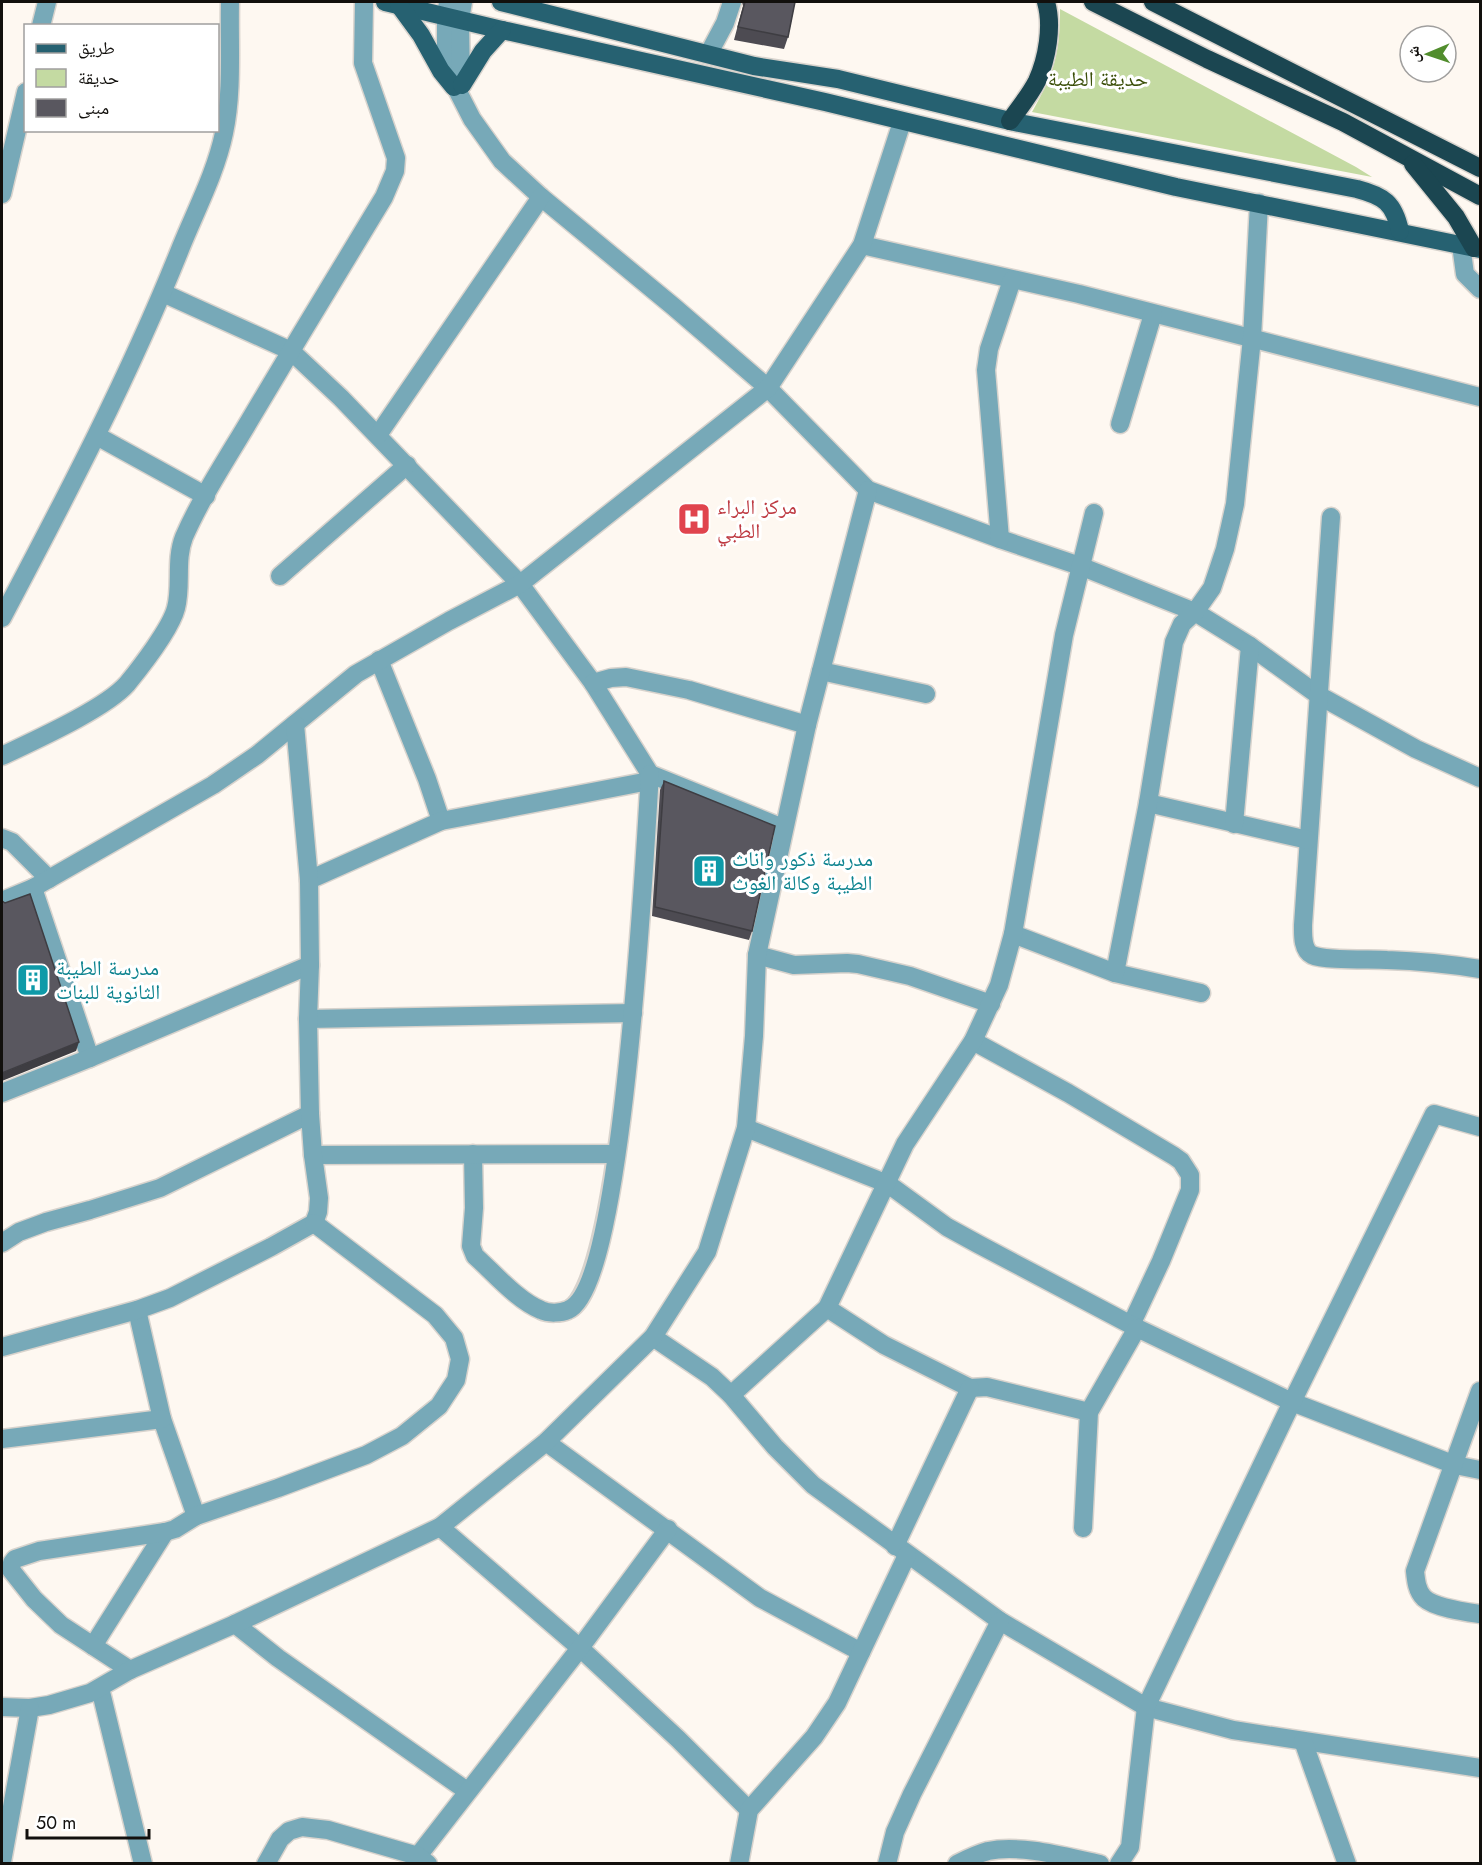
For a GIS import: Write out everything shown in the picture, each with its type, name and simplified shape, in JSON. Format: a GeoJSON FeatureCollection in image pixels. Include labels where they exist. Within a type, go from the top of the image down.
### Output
{"type":"FeatureCollection","features":[{"type":"Feature","properties":{"kind":"highway"},"geometry":{"type":"LineString","coordinates":[[1010,121],[1036,82],[1044,60],[1048,40],[1046,2]]}},
{"type":"Feature","properties":{"kind":"highway"},"geometry":{"type":"LineString","coordinates":[[1094,2],[1208,59],[1343,122],[1480,196]]}},
{"type":"Feature","properties":{"kind":"highway"},"geometry":{"type":"LineString","coordinates":[[1153,2],[1480,168]]}},
{"type":"Feature","properties":{"kind":"highway"},"geometry":{"type":"LineString","coordinates":[[1408,158],[1456,217],[1472,247]]}},
{"type":"Feature","properties":{"kind":"main road"},"geometry":{"type":"LineString","coordinates":[[501,2],[754,66],[838,79],[1010,121],[1372,192],[1383,198],[1393,208],[1400,231]]}},
{"type":"Feature","properties":{"kind":"main road"},"geometry":{"type":"LineString","coordinates":[[392,3],[451,13],[502,30],[825,102],[1176,187],[1472,247]]}},
{"type":"Feature","properties":{"kind":"main road"},"geometry":{"type":"LineString","coordinates":[[392,3],[421,35],[441,71],[459,89],[483,51],[502,30]]}},
{"type":"Feature","properties":{"kind":"street"},"geometry":{"type":"LineString","coordinates":[[42,24],[47,2]]}},
{"type":"Feature","properties":{"kind":"street"},"geometry":{"type":"LineString","coordinates":[[2,618],[97,436],[163,293],[216,159],[224,132],[228,92],[230,2]]}},
{"type":"Feature","properties":{"kind":"street"},"geometry":{"type":"LineString","coordinates":[[2,756],[98,707],[126,685],[162,634],[176,609],[182,545],[206,496],[384,197],[395,171],[396,158],[363,63],[364,2]]}},
{"type":"Feature","properties":{"kind":"street"},"geometry":{"type":"LineString","coordinates":[[463,2],[451,13],[446,54],[472,119],[502,161],[541,197],[768,388],[868,490],[1080,566],[1195,612],[1250,646],[1318,695],[1416,749],[1480,778]]}},
{"type":"Feature","properties":{"kind":"street"},"geometry":{"type":"LineString","coordinates":[[709,54],[726,23],[732,2]]}},
{"type":"Feature","properties":{"kind":"street"},"geometry":{"type":"LineString","coordinates":[[2,194],[24,100]]}},
{"type":"Feature","properties":{"kind":"street"},"geometry":{"type":"LineString","coordinates":[[2,901],[41,883],[213,785],[257,754],[331,692],[379,660],[520,584],[768,388],[862,245],[902,122]]}},
{"type":"Feature","properties":{"kind":"street"},"geometry":{"type":"LineString","coordinates":[[378,435],[541,197]]}},
{"type":"Feature","properties":{"kind":"street"},"geometry":{"type":"LineString","coordinates":[[1115,973],[1148,803],[1174,642],[1182,624],[1195,612],[1216,580],[1230,528],[1239,474],[1252,338],[1259,203]]}},
{"type":"Feature","properties":{"kind":"street"},"geometry":{"type":"LineString","coordinates":[[862,245],[1079,294],[1480,397]]}},
{"type":"Feature","properties":{"kind":"street"},"geometry":{"type":"LineString","coordinates":[[1472,247],[1465,274],[1480,289]]}},
{"type":"Feature","properties":{"kind":"street"},"geometry":{"type":"LineString","coordinates":[[1000,539],[986,370],[989,349],[1012,280]]}},
{"type":"Feature","properties":{"kind":"street"},"geometry":{"type":"LineString","coordinates":[[163,293],[291,351],[378,435],[520,584],[593,683],[650,777],[633,1013],[616,1154],[599,1250],[580,1300],[570,1309],[556,1312],[542,1311],[526,1301],[475,1256],[471,1246],[474,1208],[473,1154]]}},
{"type":"Feature","properties":{"kind":"street"},"geometry":{"type":"LineString","coordinates":[[1120,424],[1153,314]]}},
{"type":"Feature","properties":{"kind":"street"},"geometry":{"type":"LineString","coordinates":[[97,436],[206,496]]}},
{"type":"Feature","properties":{"kind":"street"},"geometry":{"type":"LineString","coordinates":[[280,576],[407,465]]}},
{"type":"Feature","properties":{"kind":"street"},"geometry":{"type":"LineString","coordinates":[[2,1707],[30,1708],[63,1702],[100,1688],[130,1670],[235,1624],[440,1527],[546,1442],[653,1337],[707,1252],[746,1128],[754,1036],[757,955],[807,725],[868,490]]}},
{"type":"Feature","properties":{"kind":"street"},"geometry":{"type":"LineString","coordinates":[[731,1395],[827,1308],[888,1184],[905,1144],[973,1041],[999,985],[1013,934],[1064,635],[1094,513]]}},
{"type":"Feature","properties":{"kind":"street"},"geometry":{"type":"LineString","coordinates":[[1331,517],[1308,840],[1303,938],[1306,949],[1312,955],[1328,957],[1422,962],[1480,969]]}},
{"type":"Feature","properties":{"kind":"street"},"geometry":{"type":"LineString","coordinates":[[1234,824],[1250,646]]}},
{"type":"Feature","properties":{"kind":"street"},"geometry":{"type":"LineString","coordinates":[[379,660],[427,778],[441,821]]}},
{"type":"Feature","properties":{"kind":"street"},"geometry":{"type":"LineString","coordinates":[[821,671],[926,694]]}},
{"type":"Feature","properties":{"kind":"street"},"geometry":{"type":"LineString","coordinates":[[593,683],[626,677],[689,690],[807,725]]}},
{"type":"Feature","properties":{"kind":"street"},"geometry":{"type":"LineString","coordinates":[[2,1347],[136,1310],[170,1298],[314,1223],[319,1198],[310,1114],[309,880],[295,724]]}},
{"type":"Feature","properties":{"kind":"street"},"geometry":{"type":"LineString","coordinates":[[309,880],[441,821],[650,777],[783,828]]}},
{"type":"Feature","properties":{"kind":"street"},"geometry":{"type":"LineString","coordinates":[[1148,803],[1308,840]]}},
{"type":"Feature","properties":{"kind":"street"},"geometry":{"type":"LineString","coordinates":[[2,838],[12,842],[41,883],[90,1059]]}},
{"type":"Feature","properties":{"kind":"street"},"geometry":{"type":"LineString","coordinates":[[1013,934],[1115,973],[1201,993]]}},
{"type":"Feature","properties":{"kind":"street"},"geometry":{"type":"LineString","coordinates":[[757,955],[794,965],[858,964],[910,976],[991,1004]]}},
{"type":"Feature","properties":{"kind":"street"},"geometry":{"type":"LineString","coordinates":[[2,1093],[90,1059],[310,965]]}},
{"type":"Feature","properties":{"kind":"street"},"geometry":{"type":"LineString","coordinates":[[308,1019],[633,1013]]}},
{"type":"Feature","properties":{"kind":"street"},"geometry":{"type":"LineString","coordinates":[[973,1041],[1174,1156],[1190,1174],[1190,1190],[1134,1326],[1089,1412],[1083,1528]]}},
{"type":"Feature","properties":{"kind":"street"},"geometry":{"type":"LineString","coordinates":[[2,1243],[19,1232],[46,1222],[160,1188],[310,1114]]}},
{"type":"Feature","properties":{"kind":"street"},"geometry":{"type":"LineString","coordinates":[[1119,1863],[1134,1855],[1146,1707],[1292,1402],[1434,1114],[1480,1127]]}},
{"type":"Feature","properties":{"kind":"street"},"geometry":{"type":"LineString","coordinates":[[746,1128],[888,1184],[947,1227],[1134,1326],[1292,1402],[1455,1465],[1480,1470]]}},
{"type":"Feature","properties":{"kind":"street"},"geometry":{"type":"LineString","coordinates":[[313,1155],[616,1154]]}},
{"type":"Feature","properties":{"kind":"street"},"geometry":{"type":"LineString","coordinates":[[130,1670],[61,1625],[47,1613],[13,1573],[10,1567],[12,1563],[22,1556],[39,1551],[165,1532],[196,1516],[366,1455],[402,1436],[439,1406],[456,1380],[460,1359],[454,1338],[435,1315],[314,1223]]}},
{"type":"Feature","properties":{"kind":"street"},"geometry":{"type":"LineString","coordinates":[[827,1308],[884,1345],[970,1388],[987,1387],[1089,1412]]}},
{"type":"Feature","properties":{"kind":"street"},"geometry":{"type":"LineString","coordinates":[[136,1310],[162,1419],[196,1516]]}},
{"type":"Feature","properties":{"kind":"street"},"geometry":{"type":"LineString","coordinates":[[653,1337],[712,1377],[813,1485],[1000,1621],[1146,1707],[1233,1730],[1480,1768]]}},
{"type":"Feature","properties":{"kind":"street"},"geometry":{"type":"LineString","coordinates":[[739,1863],[749,1810],[824,1725],[837,1703],[861,1652],[901,1550],[970,1388]]}},
{"type":"Feature","properties":{"kind":"street"},"geometry":{"type":"LineString","coordinates":[[1480,1391],[1455,1465],[1417,1561],[1416,1582],[1420,1592],[1430,1602],[1480,1614]]}},
{"type":"Feature","properties":{"kind":"street"},"geometry":{"type":"LineString","coordinates":[[2,1439],[162,1419]]}},
{"type":"Feature","properties":{"kind":"street"},"geometry":{"type":"LineString","coordinates":[[546,1442],[760,1598],[861,1652]]}},
{"type":"Feature","properties":{"kind":"street"},"geometry":{"type":"LineString","coordinates":[[440,1527],[580,1648],[678,1739],[749,1810]]}},
{"type":"Feature","properties":{"kind":"street"},"geometry":{"type":"LineString","coordinates":[[266,1863],[280,1839],[289,1831],[302,1827],[328,1830],[423,1860],[467,1791],[580,1648],[668,1529]]}},
{"type":"Feature","properties":{"kind":"street"},"geometry":{"type":"LineString","coordinates":[[93,1646],[165,1532]]}},
{"type":"Feature","properties":{"kind":"street"},"geometry":{"type":"LineString","coordinates":[[887,1863],[895,1832],[912,1794],[1000,1621]]}},
{"type":"Feature","properties":{"kind":"street"},"geometry":{"type":"LineString","coordinates":[[235,1624],[278,1658],[467,1791]]}},
{"type":"Feature","properties":{"kind":"street"},"geometry":{"type":"LineString","coordinates":[[100,1688],[143,1863]]}},
{"type":"Feature","properties":{"kind":"street"},"geometry":{"type":"LineString","coordinates":[[2,1862],[4,1839],[30,1708]]}},
{"type":"Feature","properties":{"kind":"street"},"geometry":{"type":"LineString","coordinates":[[1303,1741],[1347,1863]]}},
{"type":"Feature","properties":{"kind":"street"},"geometry":{"type":"LineString","coordinates":[[957,1863],[988,1851],[1007,1849],[1100,1863]]}},
{"type":"Feature","properties":{"kind":"green space","name":"حديقة الطيبة"},"geometry":{"type":"Polygon","coordinates":[[[1060,9],[1372,177],[1032,112],[1046,86],[1054,63],[1059,39],[1060,9]]]}},
{"type":"Feature","properties":{"kind":"building"},"geometry":{"type":"Polygon","coordinates":[[[745,2],[795,2],[788,37],[738,27],[745,2]]]}},
{"type":"Feature","properties":{"kind":"building","name":"مدرسة ذكور واناث الطيبة وكالة الغوث"},"geometry":{"type":"Polygon","coordinates":[[[664,781],[775,826],[752,931],[655,907],[664,781]]]}},
{"type":"Feature","properties":{"kind":"building","name":"مدرسة الطيبة الثانوية للبنات"},"geometry":{"type":"Polygon","coordinates":[[[30,894],[79,1042],[2,1073],[2,901],[5,903],[30,894]]]}},
{"type":"Feature","properties":{"kind":"place","name":"مركز البراء الطبي"},"geometry":{"type":"Point","coordinates":[694,519]}},
{"type":"Feature","properties":{"kind":"place","name":"مدرسة ذكور واناث الطيبة وكالة الغوث"},"geometry":{"type":"Point","coordinates":[709,871]}},
{"type":"Feature","properties":{"kind":"place","name":"مدرسة الطيبة الثانوية للبنات"},"geometry":{"type":"Point","coordinates":[33,980]}}]}
